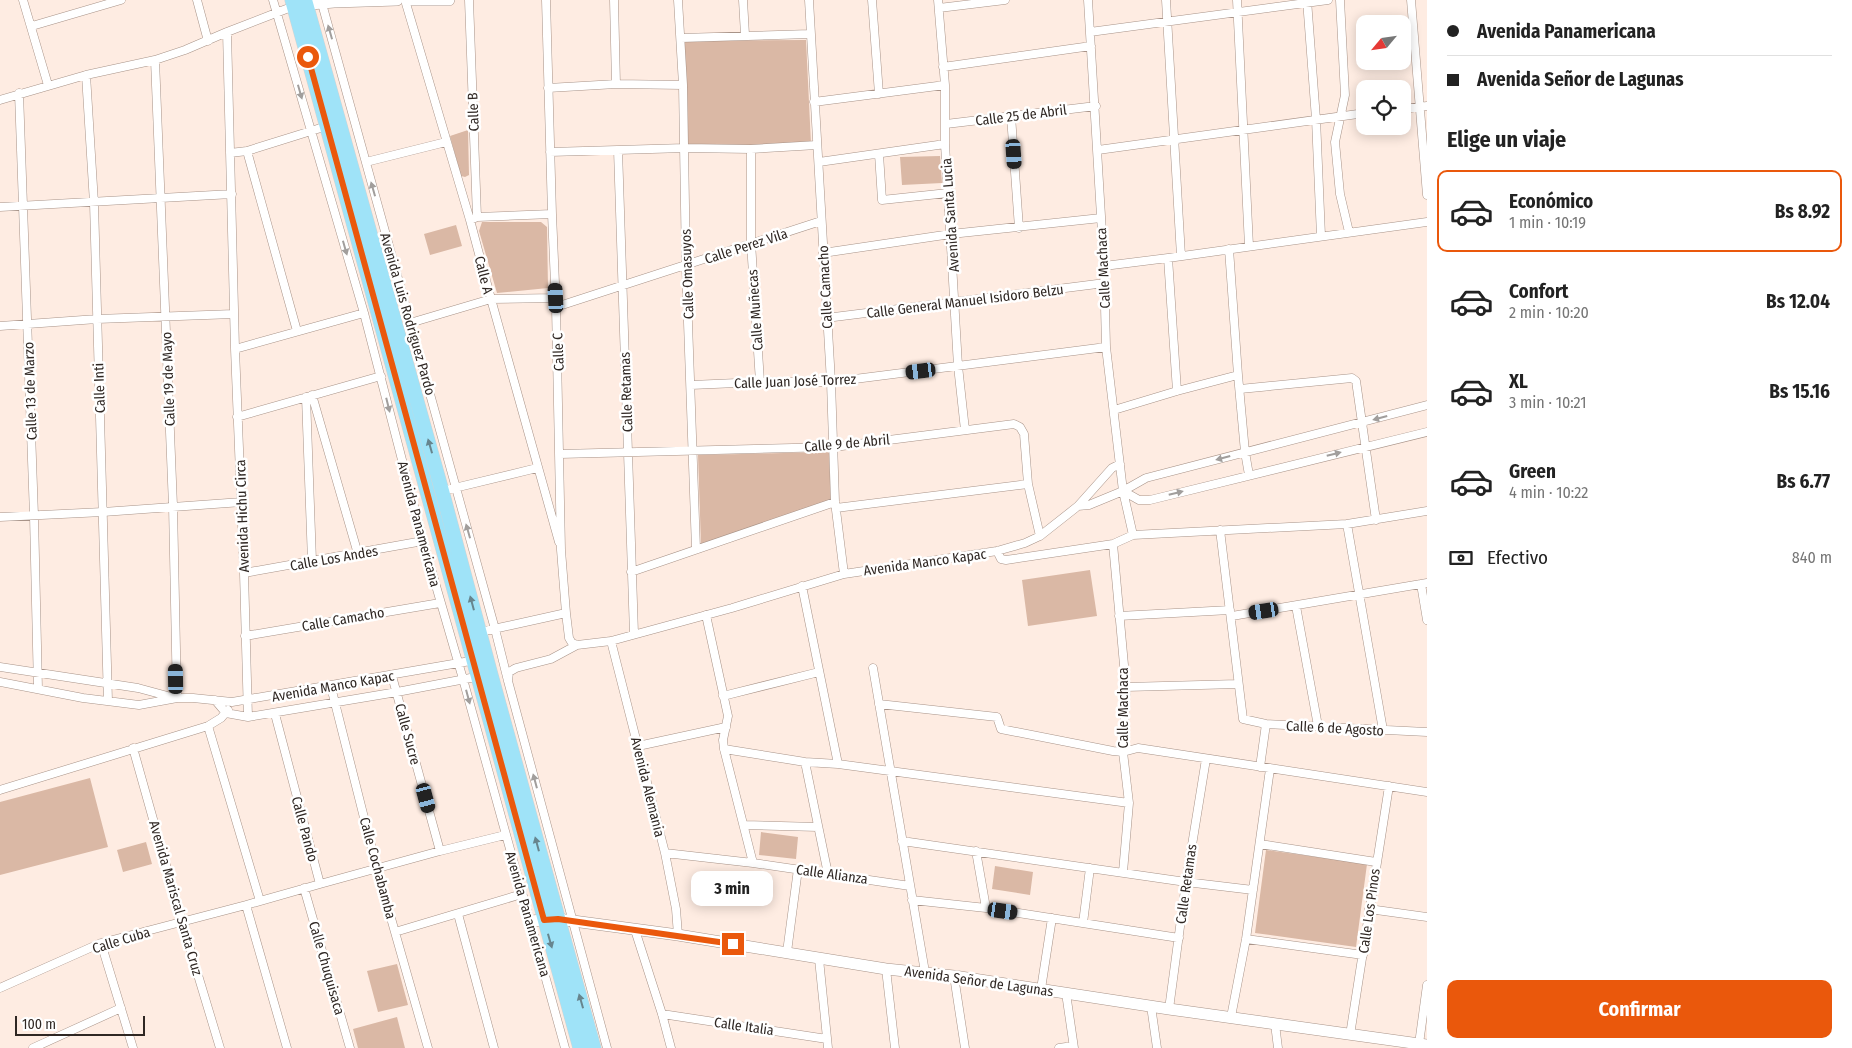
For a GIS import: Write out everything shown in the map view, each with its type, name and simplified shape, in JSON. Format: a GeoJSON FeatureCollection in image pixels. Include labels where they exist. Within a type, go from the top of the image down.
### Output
{"type":"FeatureCollection","features":[{"type":"Feature","properties":{"kind":"highway","name":"Avenida Panamericana"},"geometry":{"type":"LineString","coordinates":[[299,3],[327,126],[481,660],[551,920],[580,1048]]}},
{"type":"Feature","properties":{"kind":"highway","name":"Avenida Panamericana"},"geometry":{"type":"LineString","coordinates":[[299,3],[442,490],[480,632],[481,660]]}},
{"type":"Feature","properties":{"kind":"highway","name":"Avenida Panamericana"},"geometry":{"type":"LineString","coordinates":[[551,920],[594,1048]]}},
{"type":"Feature","properties":{"kind":"street"},"geometry":{"type":"LineString","coordinates":[[23,0],[48,85]]}},
{"type":"Feature","properties":{"kind":"street"},"geometry":{"type":"LineString","coordinates":[[32,26],[121,0]]}},
{"type":"Feature","properties":{"kind":"street"},"geometry":{"type":"LineString","coordinates":[[196,0],[208,41]]}},
{"type":"Feature","properties":{"kind":"street","name":"Avenida Panamericana"},"geometry":{"type":"LineString","coordinates":[[273,0],[364,313],[423,541],[459,664],[564,1048]]}},
{"type":"Feature","properties":{"kind":"street"},"geometry":{"type":"LineString","coordinates":[[0,100],[86,75],[154,60],[208,41],[299,3],[397,0]]}},
{"type":"Feature","properties":{"kind":"street","name":"Calle A"},"geometry":{"type":"LineString","coordinates":[[405,0],[446,142],[474,218],[490,300],[561,550]]}},
{"type":"Feature","properties":{"kind":"street"},"geometry":{"type":"LineString","coordinates":[[412,0],[449,0]]}},
{"type":"Feature","properties":{"kind":"street","name":"Calle B"},"geometry":{"type":"LineString","coordinates":[[469,0],[474,218]]}},
{"type":"Feature","properties":{"kind":"street","name":"Calle C"},"geometry":{"type":"LineString","coordinates":[[546,0],[556,298],[561,550],[566,613]]}},
{"type":"Feature","properties":{"kind":"street"},"geometry":{"type":"LineString","coordinates":[[614,0],[616,84]]}},
{"type":"Feature","properties":{"kind":"street","name":"Calle Omasuyos"},"geometry":{"type":"LineString","coordinates":[[678,0],[683,85],[686,266],[696,549]]}},
{"type":"Feature","properties":{"kind":"street"},"geometry":{"type":"LineString","coordinates":[[742,0],[745,35]]}},
{"type":"Feature","properties":{"kind":"street","name":"Calle Camacho"},"geometry":{"type":"LineString","coordinates":[[809,0],[831,382],[836,505],[844,574]]}},
{"type":"Feature","properties":{"kind":"street"},"geometry":{"type":"LineString","coordinates":[[872,0],[878,94]]}},
{"type":"Feature","properties":{"kind":"street"},"geometry":{"type":"LineString","coordinates":[[939,4],[1005,0]]}},
{"type":"Feature","properties":{"kind":"street","name":"Calle Machaca"},"geometry":{"type":"LineString","coordinates":[[1088,0],[1096,106],[1105,283],[1106,347],[1123,491],[1133,534]]}},
{"type":"Feature","properties":{"kind":"street"},"geometry":{"type":"LineString","coordinates":[[1166,0],[1181,256]]}},
{"type":"Feature","properties":{"kind":"street"},"geometry":{"type":"LineString","coordinates":[[1237,0],[1249,246]]}},
{"type":"Feature","properties":{"kind":"street"},"geometry":{"type":"LineString","coordinates":[[1090,32],[1328,0]]}},
{"type":"Feature","properties":{"kind":"street"},"geometry":{"type":"LineString","coordinates":[[1340,0],[1345,96],[1335,142],[1340,194],[1350,232]]}},
{"type":"Feature","properties":{"kind":"street"},"geometry":{"type":"LineString","coordinates":[[1411,0],[1424,107],[1427,195]]}},
{"type":"Feature","properties":{"kind":"street","name":"Avenida Luis Rodriguez Pardo"},"geometry":{"type":"LineString","coordinates":[[321,1],[495,628]]}},
{"type":"Feature","properties":{"kind":"street"},"geometry":{"type":"LineString","coordinates":[[1307,2],[1322,236]]}},
{"type":"Feature","properties":{"kind":"street","name":"Avenida Santa Lucia"},"geometry":{"type":"LineString","coordinates":[[939,4],[945,85],[945,144],[958,366],[966,430]]}},
{"type":"Feature","properties":{"kind":"street","name":"Avenida Hichu Circa"},"geometry":{"type":"LineString","coordinates":[[227,32],[234,349],[242,502],[248,717]]}},
{"type":"Feature","properties":{"kind":"street"},"geometry":{"type":"LineString","coordinates":[[681,38],[810,34]]}},
{"type":"Feature","properties":{"kind":"street"},"geometry":{"type":"LineString","coordinates":[[943,67],[1091,46]]}},
{"type":"Feature","properties":{"kind":"street","name":"Calle 19 de Mayo"},"geometry":{"type":"LineString","coordinates":[[154,60],[162,199],[173,506],[177,698]]}},
{"type":"Feature","properties":{"kind":"street","name":"Calle Inti"},"geometry":{"type":"LineString","coordinates":[[86,75],[94,203],[108,701]]}},
{"type":"Feature","properties":{"kind":"street"},"geometry":{"type":"LineString","coordinates":[[548,88],[616,84],[683,85]]}},
{"type":"Feature","properties":{"kind":"street"},"geometry":{"type":"LineString","coordinates":[[814,102],[945,85]]}},
{"type":"Feature","properties":{"kind":"street","name":"Calle 13 de Marzo"},"geometry":{"type":"LineString","coordinates":[[19,93],[34,516],[38,689]]}},
{"type":"Feature","properties":{"kind":"street","name":"Calle 25 de Abril"},"geometry":{"type":"LineString","coordinates":[[946,124],[1096,106]]}},
{"type":"Feature","properties":{"kind":"street"},"geometry":{"type":"LineString","coordinates":[[1411,108],[1424,107]]}},
{"type":"Feature","properties":{"kind":"street"},"geometry":{"type":"LineString","coordinates":[[1098,150],[1356,114]]}},
{"type":"Feature","properties":{"kind":"street"},"geometry":{"type":"LineString","coordinates":[[1011,116],[1019,228]]}},
{"type":"Feature","properties":{"kind":"street"},"geometry":{"type":"LineString","coordinates":[[230,153],[247,151],[327,126]]}},
{"type":"Feature","properties":{"kind":"street"},"geometry":{"type":"LineString","coordinates":[[366,162],[446,142]]}},
{"type":"Feature","properties":{"kind":"street"},"geometry":{"type":"LineString","coordinates":[[550,152],[751,148],[817,144]]}},
{"type":"Feature","properties":{"kind":"street"},"geometry":{"type":"LineString","coordinates":[[819,162],[945,144]]}},
{"type":"Feature","properties":{"kind":"street","name":"Calle Muñecas"},"geometry":{"type":"LineString","coordinates":[[751,148],[751,243],[760,382]]}},
{"type":"Feature","properties":{"kind":"street","name":"Calle Retamas"},"geometry":{"type":"LineString","coordinates":[[618,150],[634,634]]}},
{"type":"Feature","properties":{"kind":"street"},"geometry":{"type":"LineString","coordinates":[[247,151],[297,331]]}},
{"type":"Feature","properties":{"kind":"street"},"geometry":{"type":"LineString","coordinates":[[879,154],[882,200],[948,192]]}},
{"type":"Feature","properties":{"kind":"street"},"geometry":{"type":"LineString","coordinates":[[0,207],[232,194]]}},
{"type":"Feature","properties":{"kind":"street"},"geometry":{"type":"LineString","coordinates":[[474,218],[552,214]]}},
{"type":"Feature","properties":{"kind":"street"},"geometry":{"type":"LineString","coordinates":[[823,253],[951,234],[1101,218]]}},
{"type":"Feature","properties":{"kind":"street","name":"Calle Perez Vila"},"geometry":{"type":"LineString","coordinates":[[556,307],[821,221]]}},
{"type":"Feature","properties":{"kind":"street"},"geometry":{"type":"LineString","coordinates":[[1104,266],[1427,222]]}},
{"type":"Feature","properties":{"kind":"street"},"geometry":{"type":"LineString","coordinates":[[1229,249],[1238,376],[1249,475]]}},
{"type":"Feature","properties":{"kind":"street"},"geometry":{"type":"LineString","coordinates":[[1168,258],[1177,391]]}},
{"type":"Feature","properties":{"kind":"street","name":"Calle General Manuel Isidoro Belzu"},"geometry":{"type":"LineString","coordinates":[[826,318],[1105,283]]}},
{"type":"Feature","properties":{"kind":"street"},"geometry":{"type":"LineString","coordinates":[[410,323],[490,300],[556,298]]}},
{"type":"Feature","properties":{"kind":"street"},"geometry":{"type":"LineString","coordinates":[[234,349],[364,313]]}},
{"type":"Feature","properties":{"kind":"street"},"geometry":{"type":"LineString","coordinates":[[0,326],[97,319],[234,314]]}},
{"type":"Feature","properties":{"kind":"street","name":"Calle Juan José Torrez"},"geometry":{"type":"LineString","coordinates":[[691,385],[760,382],[831,382],[1106,347]]}},
{"type":"Feature","properties":{"kind":"street"},"geometry":{"type":"LineString","coordinates":[[237,417],[381,376]]}},
{"type":"Feature","properties":{"kind":"street"},"geometry":{"type":"LineString","coordinates":[[1114,410],[1177,391],[1238,376]]}},
{"type":"Feature","properties":{"kind":"street"},"geometry":{"type":"LineString","coordinates":[[1240,389],[1352,378],[1356,381],[1376,520]]}},
{"type":"Feature","properties":{"kind":"street"},"geometry":{"type":"LineString","coordinates":[[309,396],[358,554]]}},
{"type":"Feature","properties":{"kind":"street"},"geometry":{"type":"LineString","coordinates":[[309,396],[312,561]]}},
{"type":"Feature","properties":{"kind":"street"},"geometry":{"type":"LineString","coordinates":[[1078,506],[1089,505],[1123,491],[1146,478],[1427,405]]}},
{"type":"Feature","properties":{"kind":"street","name":"Calle 9 de Abril"},"geometry":{"type":"LineString","coordinates":[[560,454],[692,449],[834,447],[1014,424],[1020,427],[1024,434],[1028,484],[1040,536]]}},
{"type":"Feature","properties":{"kind":"street"},"geometry":{"type":"LineString","coordinates":[[1123,491],[1139,500],[1150,500],[1427,432]]}},
{"type":"Feature","properties":{"kind":"street"},"geometry":{"type":"LineString","coordinates":[[997,551],[1025,543],[1040,536],[1078,506],[1112,468],[1120,464]]}},
{"type":"Feature","properties":{"kind":"street"},"geometry":{"type":"LineString","coordinates":[[442,490],[537,468]]}},
{"type":"Feature","properties":{"kind":"street"},"geometry":{"type":"LineString","coordinates":[[631,572],[696,549],[836,505],[1028,484]]}},
{"type":"Feature","properties":{"kind":"street"},"geometry":{"type":"LineString","coordinates":[[0,517],[242,502]]}},
{"type":"Feature","properties":{"kind":"street","name":"Avenida Manco Kapac"},"geometry":{"type":"LineString","coordinates":[[577,645],[611,641],[706,616],[844,574],[997,551],[1001,558],[1006,560],[1113,544],[1133,534],[1347,524],[1427,511]]}},
{"type":"Feature","properties":{"kind":"street"},"geometry":{"type":"LineString","coordinates":[[1347,524],[1383,730]]}},
{"type":"Feature","properties":{"kind":"street"},"geometry":{"type":"LineString","coordinates":[[1126,687],[1238,684],[1220,530]]}},
{"type":"Feature","properties":{"kind":"street","name":"Calle Los Andes"},"geometry":{"type":"LineString","coordinates":[[244,573],[423,541]]}},
{"type":"Feature","properties":{"kind":"street","name":"Calle Machaca"},"geometry":{"type":"LineString","coordinates":[[1113,544],[1126,687],[1123,752],[1130,803],[1124,872]]}},
{"type":"Feature","properties":{"kind":"street"},"geometry":{"type":"LineString","coordinates":[[1119,616],[1231,613],[1296,606],[1424,583],[1427,620]]}},
{"type":"Feature","properties":{"kind":"street"},"geometry":{"type":"LineString","coordinates":[[802,586],[838,764]]}},
{"type":"Feature","properties":{"kind":"street","name":"Calle Camacho"},"geometry":{"type":"LineString","coordinates":[[246,636],[440,603]]}},
{"type":"Feature","properties":{"kind":"street"},"geometry":{"type":"LineString","coordinates":[[1296,606],[1318,726]]}},
{"type":"Feature","properties":{"kind":"street"},"geometry":{"type":"LineString","coordinates":[[480,632],[566,613],[569,638],[572,643],[577,645]]}},
{"type":"Feature","properties":{"kind":"street"},"geometry":{"type":"LineString","coordinates":[[706,616],[728,716],[723,740],[724,749],[753,863]]}},
{"type":"Feature","properties":{"kind":"street"},"geometry":{"type":"LineString","coordinates":[[495,628],[607,1048]]}},
{"type":"Feature","properties":{"kind":"street","name":"Avenida Alemania"},"geometry":{"type":"LineString","coordinates":[[611,641],[665,853],[675,900],[678,935]]}},
{"type":"Feature","properties":{"kind":"street"},"geometry":{"type":"LineString","coordinates":[[508,680],[509,672],[516,668],[550,659],[577,645]]}},
{"type":"Feature","properties":{"kind":"street","name":"Avenida Manco Kapac"},"geometry":{"type":"LineString","coordinates":[[177,698],[232,702],[247,701],[481,660]]}},
{"type":"Feature","properties":{"kind":"street"},"geometry":{"type":"LineString","coordinates":[[0,666],[138,688],[177,698]]}},
{"type":"Feature","properties":{"kind":"street"},"geometry":{"type":"LineString","coordinates":[[873,668],[924,972]]}},
{"type":"Feature","properties":{"kind":"street"},"geometry":{"type":"LineString","coordinates":[[723,696],[819,672]]}},
{"type":"Feature","properties":{"kind":"street","name":"Calle Sucre"},"geometry":{"type":"LineString","coordinates":[[392,676],[440,851]]}},
{"type":"Feature","properties":{"kind":"street"},"geometry":{"type":"LineString","coordinates":[[215,700],[226,713],[248,717],[484,676]]}},
{"type":"Feature","properties":{"kind":"street"},"geometry":{"type":"LineString","coordinates":[[0,682],[139,705],[177,698]]}},
{"type":"Feature","properties":{"kind":"street","name":"Calle 6 de Agosto"},"geometry":{"type":"LineString","coordinates":[[1238,684],[1243,719],[1266,724],[1427,732]]}},
{"type":"Feature","properties":{"kind":"street","name":"Calle Cochabamba"},"geometry":{"type":"LineString","coordinates":[[330,686],[377,868],[428,1048]]}},
{"type":"Feature","properties":{"kind":"street"},"geometry":{"type":"LineString","coordinates":[[0,790],[208,726],[226,713],[232,702]]}},
{"type":"Feature","properties":{"kind":"street"},"geometry":{"type":"LineString","coordinates":[[879,704],[996,717],[1001,729],[1113,751],[1123,752],[1138,748],[1206,760],[1427,792]]}},
{"type":"Feature","properties":{"kind":"street","name":"Calle Pando"},"geometry":{"type":"LineString","coordinates":[[274,714],[320,884]]}},
{"type":"Feature","properties":{"kind":"street"},"geometry":{"type":"LineString","coordinates":[[1260,767],[1266,724]]}},
{"type":"Feature","properties":{"kind":"street"},"geometry":{"type":"LineString","coordinates":[[208,726],[260,901]]}},
{"type":"Feature","properties":{"kind":"street"},"geometry":{"type":"LineString","coordinates":[[638,746],[726,727]]}},
{"type":"Feature","properties":{"kind":"street","name":"Avenida Mariscal Santa Cruz"},"geometry":{"type":"LineString","coordinates":[[133,748],[220,1048]]}},
{"type":"Feature","properties":{"kind":"street"},"geometry":{"type":"LineString","coordinates":[[724,749],[804,762],[838,764],[1130,803]]}},
{"type":"Feature","properties":{"kind":"street","name":"Calle Retamas"},"geometry":{"type":"LineString","coordinates":[[1169,1009],[1186,882],[1206,760]]}},
{"type":"Feature","properties":{"kind":"street"},"geometry":{"type":"LineString","coordinates":[[804,762],[828,874]]}},
{"type":"Feature","properties":{"kind":"street"},"geometry":{"type":"LineString","coordinates":[[1231,1017],[1246,939],[1270,769]]}},
{"type":"Feature","properties":{"kind":"street","name":"Calle Los Pinos"},"geometry":{"type":"LineString","coordinates":[[1350,1035],[1389,786]]}},
{"type":"Feature","properties":{"kind":"street"},"geometry":{"type":"LineString","coordinates":[[744,825],[818,827]]}},
{"type":"Feature","properties":{"kind":"street"},"geometry":{"type":"LineString","coordinates":[[287,1048],[246,904],[505,835]]}},
{"type":"Feature","properties":{"kind":"street"},"geometry":{"type":"LineString","coordinates":[[902,841],[1253,890]]}},
{"type":"Feature","properties":{"kind":"street"},"geometry":{"type":"LineString","coordinates":[[1260,844],[1376,862]]}},
{"type":"Feature","properties":{"kind":"street"},"geometry":{"type":"LineString","coordinates":[[976,851],[986,908]]}},
{"type":"Feature","properties":{"kind":"street","name":"Calle Alianza"},"geometry":{"type":"LineString","coordinates":[[665,853],[798,869],[910,886]]}},
{"type":"Feature","properties":{"kind":"street"},"geometry":{"type":"LineString","coordinates":[[1083,922],[1090,868]]}},
{"type":"Feature","properties":{"kind":"street"},"geometry":{"type":"LineString","coordinates":[[787,952],[798,869]]}},
{"type":"Feature","properties":{"kind":"street","name":"Calle Chuquisaca"},"geometry":{"type":"LineString","coordinates":[[304,888],[350,1048]]}},
{"type":"Feature","properties":{"kind":"street"},"geometry":{"type":"LineString","coordinates":[[395,932],[522,894]]}},
{"type":"Feature","properties":{"kind":"street"},"geometry":{"type":"LineString","coordinates":[[912,900],[986,908],[1179,938]]}},
{"type":"Feature","properties":{"kind":"street","name":"Calle Cuba"},"geometry":{"type":"LineString","coordinates":[[0,988],[101,944],[246,904]]}},
{"type":"Feature","properties":{"kind":"street"},"geometry":{"type":"LineString","coordinates":[[1369,909],[1427,917]]}},
{"type":"Feature","properties":{"kind":"street"},"geometry":{"type":"LineString","coordinates":[[458,914],[494,1048]]}},
{"type":"Feature","properties":{"kind":"street"},"geometry":{"type":"LineString","coordinates":[[1041,989],[1052,918]]}},
{"type":"Feature","properties":{"kind":"street","name":"Avenida Señor de Lagunas"},"geometry":{"type":"LineString","coordinates":[[530,921],[573,922],[678,935],[787,952],[819,959],[954,976],[1231,1017],[1350,1035],[1400,1045],[1423,1045]]}},
{"type":"Feature","properties":{"kind":"street"},"geometry":{"type":"LineString","coordinates":[[635,930],[671,1048]]}},
{"type":"Feature","properties":{"kind":"street"},"geometry":{"type":"LineString","coordinates":[[1246,939],[1362,955]]}},
{"type":"Feature","properties":{"kind":"street"},"geometry":{"type":"LineString","coordinates":[[101,944],[133,1048]]}},
{"type":"Feature","properties":{"kind":"street"},"geometry":{"type":"LineString","coordinates":[[819,959],[828,1048]]}},
{"type":"Feature","properties":{"kind":"street"},"geometry":{"type":"LineString","coordinates":[[886,968],[895,1048]]}},
{"type":"Feature","properties":{"kind":"street"},"geometry":{"type":"LineString","coordinates":[[954,976],[965,1048]]}},
{"type":"Feature","properties":{"kind":"street"},"geometry":{"type":"LineString","coordinates":[[1423,1045],[1427,985]]}},
{"type":"Feature","properties":{"kind":"street"},"geometry":{"type":"LineString","coordinates":[[1059,1048],[1073,1047],[1066,993]]}},
{"type":"Feature","properties":{"kind":"street"},"geometry":{"type":"LineString","coordinates":[[1151,1006],[1157,1048]]}},
{"type":"Feature","properties":{"kind":"street"},"geometry":{"type":"LineString","coordinates":[[33,1048],[121,1008]]}},
{"type":"Feature","properties":{"kind":"street","name":"Calle Italia"},"geometry":{"type":"LineString","coordinates":[[662,1014],[826,1039]]}},
{"type":"Feature","properties":{"kind":"street"},"geometry":{"type":"LineString","coordinates":[[1275,1024],[1278,1048]]}},
{"type":"Feature","properties":{"kind":"shaded area"},"geometry":{"type":"Polygon","coordinates":[[[806,40],[811,144],[688,146],[684,41],[806,40]]]}},
{"type":"Feature","properties":{"kind":"shaded area"},"geometry":{"type":"Polygon","coordinates":[[[468,130],[469,175],[465,177],[461,176],[450,136],[468,130]]]}},
{"type":"Feature","properties":{"kind":"shaded area"},"geometry":{"type":"Polygon","coordinates":[[[940,156],[942,183],[902,185],[900,157],[940,156]]]}},
{"type":"Feature","properties":{"kind":"shaded area"},"geometry":{"type":"Polygon","coordinates":[[[482,222],[541,222],[547,227],[548,288],[497,293],[479,231],[482,222]]]}},
{"type":"Feature","properties":{"kind":"shaded area"},"geometry":{"type":"Polygon","coordinates":[[[456,225],[462,246],[430,255],[424,234],[456,225]]]}},
{"type":"Feature","properties":{"kind":"shaded area"},"geometry":{"type":"Polygon","coordinates":[[[829,452],[831,501],[701,545],[698,455],[829,452]]]}},
{"type":"Feature","properties":{"kind":"shaded area"},"geometry":{"type":"Polygon","coordinates":[[[1090,570],[1097,616],[1028,626],[1022,580],[1090,570]]]}},
{"type":"Feature","properties":{"kind":"shaded area"},"geometry":{"type":"Polygon","coordinates":[[[90,778],[108,847],[0,875],[0,802],[90,778]]]}},
{"type":"Feature","properties":{"kind":"shaded area"},"geometry":{"type":"Polygon","coordinates":[[[761,832],[798,837],[796,859],[759,855],[761,832]]]}},
{"type":"Feature","properties":{"kind":"shaded area"},"geometry":{"type":"Polygon","coordinates":[[[146,842],[152,864],[123,872],[117,850],[146,842]]]}},
{"type":"Feature","properties":{"kind":"shaded area"},"geometry":{"type":"Polygon","coordinates":[[[1266,850],[1367,864],[1356,947],[1255,933],[1266,850]]]}},
{"type":"Feature","properties":{"kind":"shaded area"},"geometry":{"type":"Polygon","coordinates":[[[995,866],[1033,872],[1030,895],[992,889],[995,866]]]}},
{"type":"Feature","properties":{"kind":"shaded area"},"geometry":{"type":"Polygon","coordinates":[[[397,964],[408,1005],[378,1012],[367,971],[397,964]]]}},
{"type":"Feature","properties":{"kind":"shaded area"},"geometry":{"type":"Polygon","coordinates":[[[397,1017],[405,1048],[358,1048],[353,1029],[397,1017]]]}},
{"type":"Feature","properties":{"kind":"route"},"geometry":{"type":"LineString","coordinates":[[308,57],[544,920],[558,919],[733,944]]}}]}
